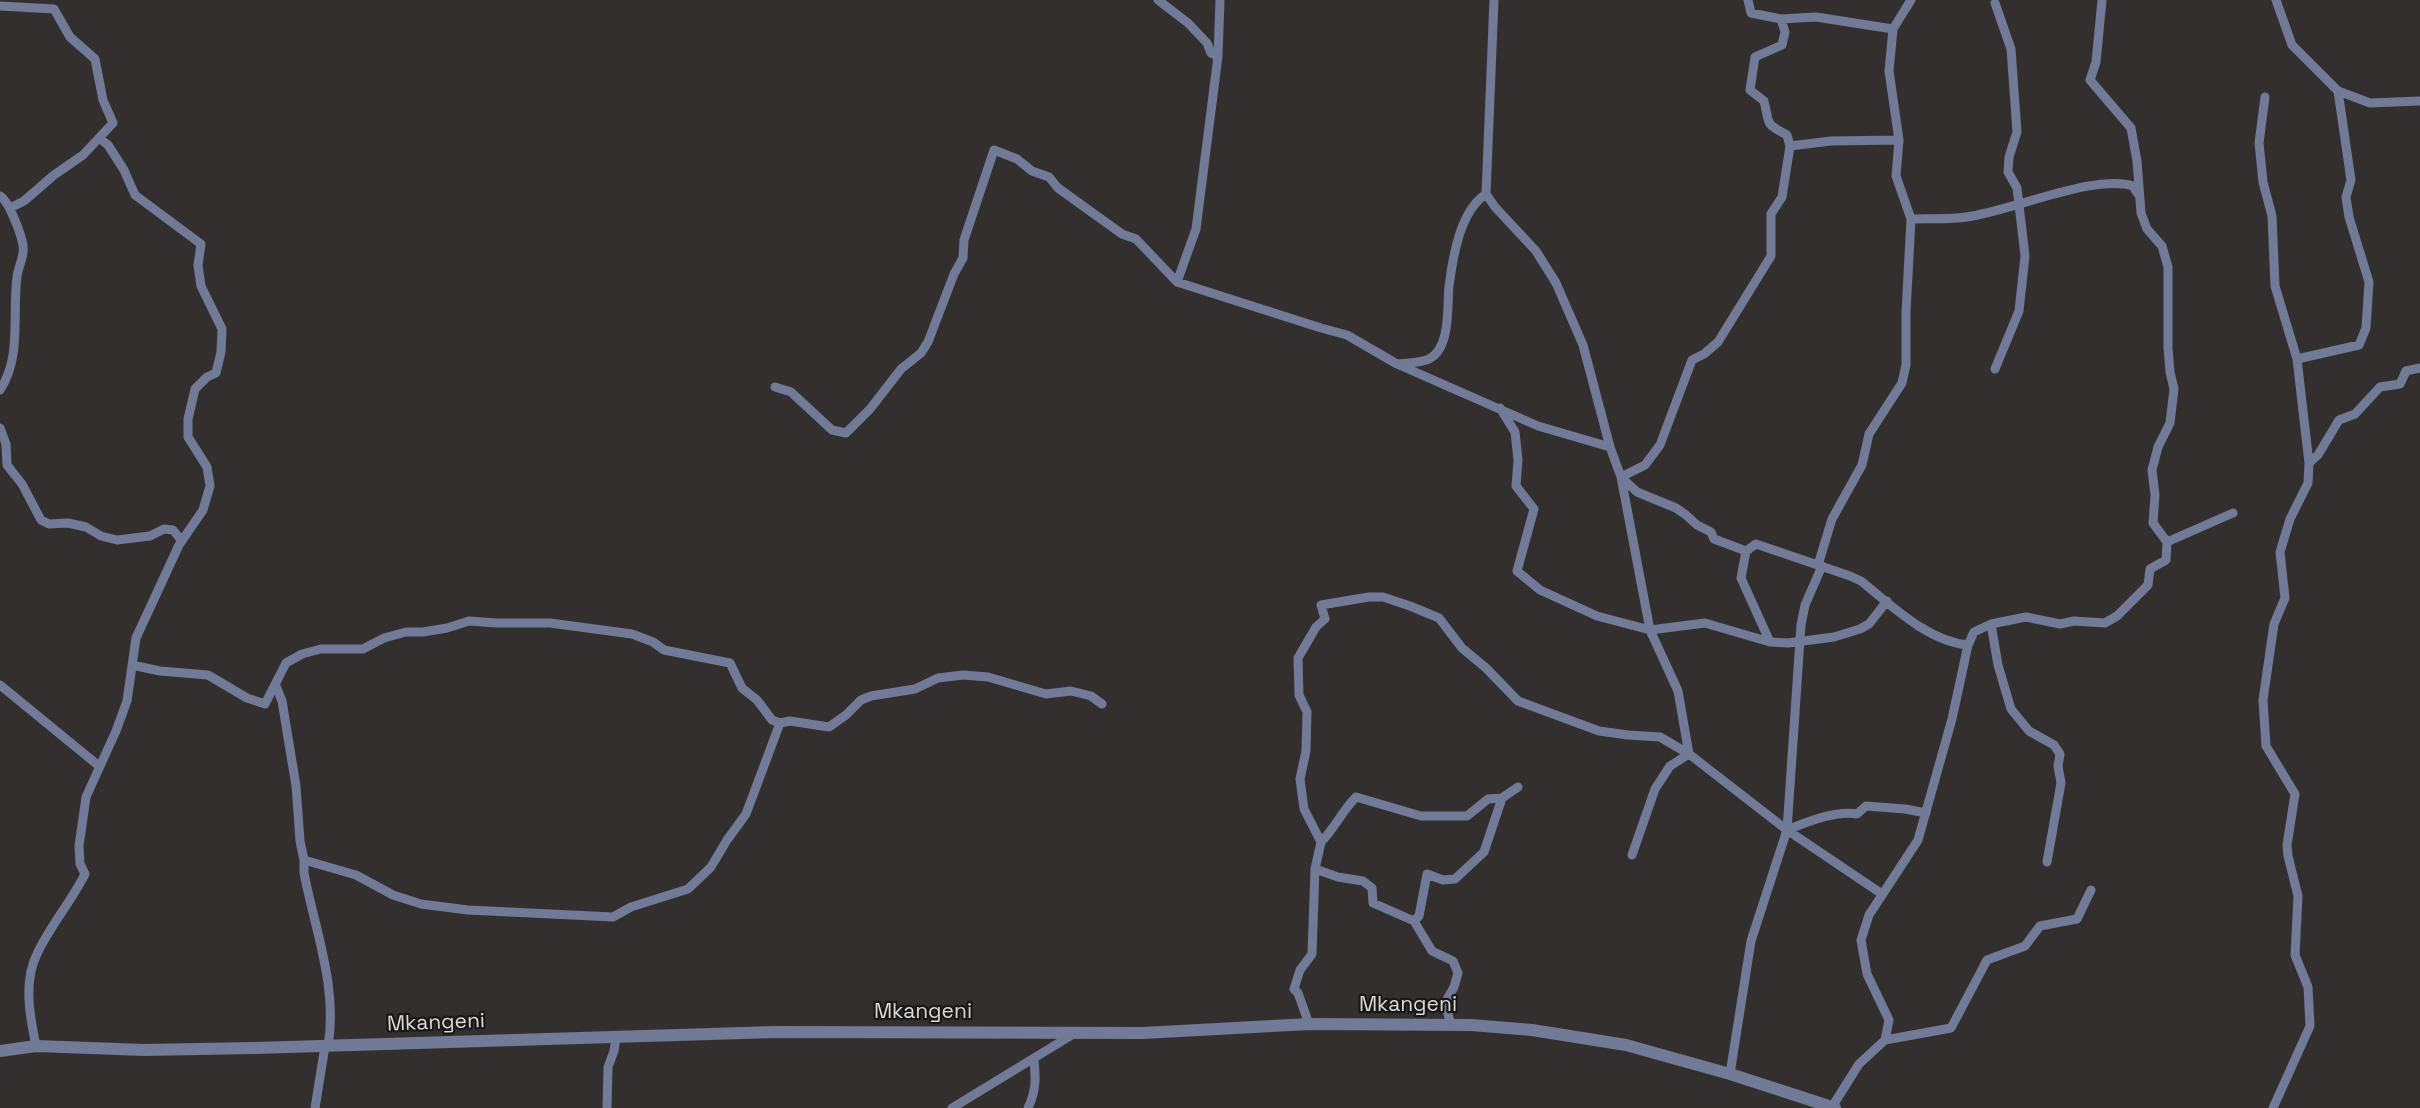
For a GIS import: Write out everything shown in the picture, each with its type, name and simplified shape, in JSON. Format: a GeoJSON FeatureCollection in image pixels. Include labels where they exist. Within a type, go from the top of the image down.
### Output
{"type":"FeatureCollection","features":[{"type":"Feature","properties":{"kind":"street"},"geometry":{"type":"LineString","coordinates":[[1158,0],[1188,23],[1207,43],[1211,53],[1218,56]]}},
{"type":"Feature","properties":{"kind":"street"},"geometry":{"type":"LineString","coordinates":[[1177,282],[1196,229],[1218,56],[1220,0]]}},
{"type":"Feature","properties":{"kind":"street"},"geometry":{"type":"LineString","coordinates":[[1494,0],[1486,194],[1495,207],[1536,251],[1556,283],[1583,345],[1610,447],[1621,477],[1650,630],[1678,691],[1689,754]]}},
{"type":"Feature","properties":{"kind":"street"},"geometry":{"type":"LineString","coordinates":[[1748,0],[1751,13],[1781,19],[1816,17],[1893,28]]}},
{"type":"Feature","properties":{"kind":"street"},"geometry":{"type":"LineString","coordinates":[[1730,1074],[1751,941],[1787,830],[1805,605],[1820,566],[1832,519],[1862,465],[1869,434],[1902,383],[1906,365],[1905,312],[1911,219],[1896,176],[1899,140],[1889,71],[1893,28],[1911,0]]}},
{"type":"Feature","properties":{"kind":"street"},"geometry":{"type":"LineString","coordinates":[[1885,1040],[1889,1020],[1867,974],[1861,940],[1869,915],[1918,840],[1952,718],[1968,645],[1974,632],[1991,624],[2026,617],[2060,624],[2074,621],[2105,623],[2117,616],[2148,585],[2150,569],[2166,560],[2167,542],[2153,524],[2155,495],[2152,470],[2158,447],[2167,434],[2173,410],[2174,389],[2169,360],[2168,267],[2162,246],[2147,229],[2141,213],[2137,160],[2131,128],[2090,80],[2096,62],[2102,0]]}},
{"type":"Feature","properties":{"kind":"street"},"geometry":{"type":"LineString","coordinates":[[2276,0],[2292,45],[2338,91],[2370,103],[2420,101]]}},
{"type":"Feature","properties":{"kind":"street"},"geometry":{"type":"LineString","coordinates":[[1995,3],[2011,49],[2017,132],[2009,157],[2008,172],[2017,188],[2025,256],[2019,311],[1995,369]]}},
{"type":"Feature","properties":{"kind":"street"},"geometry":{"type":"LineString","coordinates":[[0,6],[54,9],[70,37],[95,59],[103,100],[113,123],[83,155],[54,175],[24,201],[10,208]]}},
{"type":"Feature","properties":{"kind":"street"},"geometry":{"type":"LineString","coordinates":[[1621,477],[1645,465],[1660,445],[1692,360],[1704,354],[1718,342],[1771,256],[1771,214],[1782,197],[1791,146],[1787,135],[1767,123],[1764,101],[1750,90],[1755,57],[1782,45],[1785,32],[1781,19]]}},
{"type":"Feature","properties":{"kind":"street"},"geometry":{"type":"LineString","coordinates":[[2296,359],[2359,345],[2366,328],[2369,282],[2349,217],[2346,197],[2351,180],[2338,91]]}},
{"type":"Feature","properties":{"kind":"street"},"geometry":{"type":"LineString","coordinates":[[2265,97],[2259,143],[2263,182],[2272,216],[2275,286],[2296,359],[2309,463],[2308,483],[2290,519],[2280,552],[2285,598],[2274,624],[2263,700],[2266,746],[2295,794],[2287,845],[2288,866],[2298,896],[2295,955],[2308,987],[2310,1026],[2273,1108]]}},
{"type":"Feature","properties":{"kind":"street"},"geometry":{"type":"LineString","coordinates":[[36,1046],[28,999],[35,956],[56,919],[74,896],[85,874],[80,864],[79,846],[86,797],[127,701],[136,638],[182,541],[203,510],[210,486],[207,467],[188,436],[188,419],[195,389],[207,376],[216,373],[221,352],[222,329],[201,286],[198,265],[201,244],[135,195],[124,170],[108,145],[99,138]]}},
{"type":"Feature","properties":{"kind":"street"},"geometry":{"type":"LineString","coordinates":[[1791,146],[1831,141],[1899,140]]}},
{"type":"Feature","properties":{"kind":"street"},"geometry":{"type":"LineString","coordinates":[[775,387],[791,392],[832,430],[846,433],[870,409],[901,369],[921,353],[928,342],[954,274],[963,258],[964,240],[994,150],[1017,159],[1032,171],[1048,177],[1058,188],[1122,234],[1136,239],[1177,282],[1347,335],[1396,364],[1538,426],[1610,447]]}},
{"type":"Feature","properties":{"kind":"street"},"geometry":{"type":"LineString","coordinates":[[1911,219],[1967,217],[2086,187],[2118,183],[2133,186],[2139,196]]}},
{"type":"Feature","properties":{"kind":"street"},"geometry":{"type":"LineString","coordinates":[[1396,364],[1429,359],[1441,347],[1448,315],[1449,286],[1458,245],[1466,220],[1477,200],[1486,194]]}},
{"type":"Feature","properties":{"kind":"street"},"geometry":{"type":"LineString","coordinates":[[0,196],[10,208],[23,245],[23,258],[17,274],[14,350],[8,378],[0,390]]}},
{"type":"Feature","properties":{"kind":"street"},"geometry":{"type":"LineString","coordinates":[[2309,463],[2318,455],[2339,420],[2355,414],[2380,387],[2400,384],[2406,370],[2420,368]]}},
{"type":"Feature","properties":{"kind":"street"},"geometry":{"type":"LineString","coordinates":[[1500,408],[1515,432],[1518,460],[1516,486],[1534,509],[1517,571],[1540,590],[1597,616],[1650,630],[1706,623],[1770,642],[1801,642],[1834,637],[1860,629],[1869,624],[1887,601]]}},
{"type":"Feature","properties":{"kind":"street"},"geometry":{"type":"LineString","coordinates":[[0,428],[6,444],[7,465],[22,484],[41,520],[49,524],[68,524],[86,528],[101,536],[117,540],[150,536],[164,529],[173,530],[182,541]]}},
{"type":"Feature","properties":{"kind":"street"},"geometry":{"type":"LineString","coordinates":[[1621,477],[1637,492],[1686,514],[1697,525],[1711,532],[1714,539],[1746,551]]}},
{"type":"Feature","properties":{"kind":"street"},"geometry":{"type":"LineString","coordinates":[[2167,542],[2233,513]]}},
{"type":"Feature","properties":{"kind":"street"},"geometry":{"type":"LineString","coordinates":[[1770,642],[1741,578],[1746,551],[1756,544],[1861,580],[1923,630],[1951,642],[1968,645]]}},
{"type":"Feature","properties":{"kind":"street"},"geometry":{"type":"LineString","coordinates":[[1321,842],[1304,809],[1300,779],[1306,751],[1307,712],[1299,695],[1298,658],[1316,627],[1325,619],[1321,605],[1383,597],[1439,618],[1462,648],[1486,668],[1518,701],[1599,731],[1660,737],[1689,754],[1787,830],[1882,894]]}},
{"type":"Feature","properties":{"kind":"street"},"geometry":{"type":"LineString","coordinates":[[132,665],[160,671],[208,675],[247,698],[265,704],[286,663],[302,654],[321,649],[363,649],[394,635],[447,628],[469,621],[550,623],[633,634],[653,642],[664,650],[730,663],[742,688],[757,700],[772,720],[780,723],[790,721],[829,727],[861,700],[871,696],[915,688],[938,678],[963,675],[988,677],[1046,694],[1071,691],[1091,696],[1102,704]]}},
{"type":"Feature","properties":{"kind":"street"},"geometry":{"type":"LineString","coordinates":[[1991,624],[1998,665],[2011,709],[2029,731],[2054,745],[2060,754],[2058,766],[2061,783],[2047,862]]}},
{"type":"Feature","properties":{"kind":"street"},"geometry":{"type":"LineString","coordinates":[[0,685],[99,766]]}},
{"type":"Feature","properties":{"kind":"street"},"geometry":{"type":"LineString","coordinates":[[276,686],[282,701],[296,786],[304,873],[327,976],[333,1022],[315,1108]]}},
{"type":"Feature","properties":{"kind":"street"},"geometry":{"type":"LineString","coordinates":[[304,860],[356,875],[393,895],[421,904],[468,910],[613,917],[631,908],[688,889],[711,867],[746,814],[780,723]]}},
{"type":"Feature","properties":{"kind":"street"},"geometry":{"type":"LineString","coordinates":[[1632,855],[1654,789],[1670,766],[1689,754]]}},
{"type":"Feature","properties":{"kind":"street"},"geometry":{"type":"LineString","coordinates":[[1309,1024],[1299,993],[1294,988],[1300,970],[1312,954],[1315,869],[1321,842],[1333,830],[1345,807],[1356,797],[1421,816],[1467,816],[1488,799],[1502,798],[1518,787]]}},
{"type":"Feature","properties":{"kind":"street"},"geometry":{"type":"LineString","coordinates":[[1414,921],[1419,916],[1427,874],[1443,880],[1455,879],[1484,852],[1502,798]]}},
{"type":"Feature","properties":{"kind":"street"},"geometry":{"type":"LineString","coordinates":[[1787,830],[1849,812],[1857,814],[1866,806],[1926,813]]}},
{"type":"Feature","properties":{"kind":"street"},"geometry":{"type":"LineString","coordinates":[[1315,869],[1338,877],[1363,881],[1372,888],[1373,903],[1414,921],[1432,951],[1453,961],[1458,973],[1454,987],[1445,1003],[1451,1025]]}},
{"type":"Feature","properties":{"kind":"street"},"geometry":{"type":"LineString","coordinates":[[1834,1108],[1859,1064],[1885,1040],[1951,1028],[1987,960],[2025,946],[2040,926],[2077,919],[2091,890]]}},
{"type":"Feature","properties":{"kind":"street","name":"Mkangeni"},"geometry":{"type":"LineString","coordinates":[[0,1051],[36,1046],[144,1050],[776,1032],[1143,1033],[1309,1024],[1451,1025],[1532,1030],[1626,1046],[1730,1074],[1834,1108]]}},
{"type":"Feature","properties":{"kind":"street"},"geometry":{"type":"LineString","coordinates":[[952,1108],[1009,1071],[1034,1060],[1075,1033]]}},
{"type":"Feature","properties":{"kind":"street"},"geometry":{"type":"LineString","coordinates":[[607,1108],[608,1067],[616,1037]]}},
{"type":"Feature","properties":{"kind":"street"},"geometry":{"type":"LineString","coordinates":[[1028,1108],[1035,1093],[1034,1060]]}}]}
